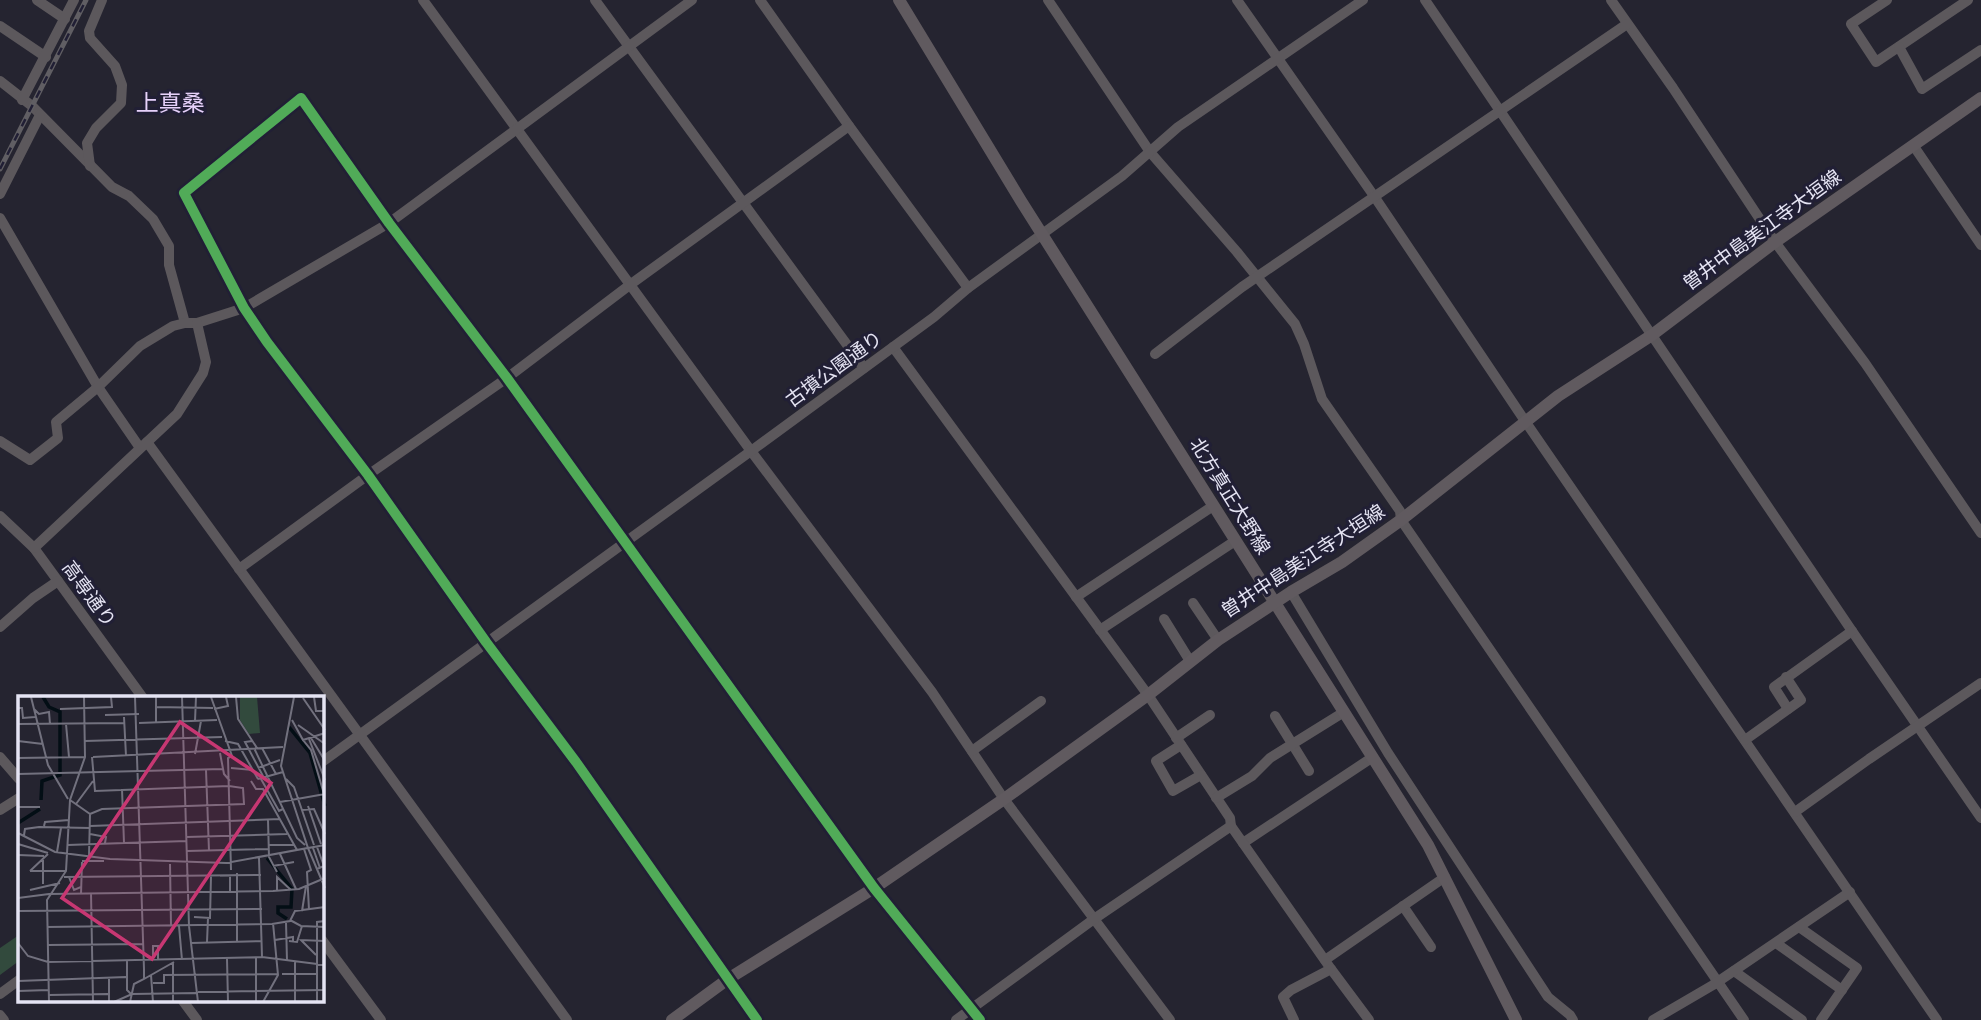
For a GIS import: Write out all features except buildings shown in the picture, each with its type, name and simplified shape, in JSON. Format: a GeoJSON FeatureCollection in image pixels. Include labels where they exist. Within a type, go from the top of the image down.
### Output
{"type":"FeatureCollection","features":[{"type":"Feature","properties":{"kind":"main road","name":"北方真正大野線"},"geometry":{"type":"LineString","coordinates":[[899,0],[1042,234],[1428,845],[1516,1020]]}},
{"type":"Feature","properties":{"kind":"main road","name":"曽井中島美江寺大垣線"},"geometry":{"type":"LineString","coordinates":[[672,1020],[728,979],[874,888],[1004,799],[1148,695],[1218,640],[1342,562],[1401,520],[1558,396],[1652,335],[1774,242],[1981,98]]}},
{"type":"Feature","properties":{"kind":"street"},"geometry":{"type":"LineString","coordinates":[[37,0],[65,19]]}},
{"type":"Feature","properties":{"kind":"street"},"geometry":{"type":"LineString","coordinates":[[22,100],[74,0]]}},
{"type":"Feature","properties":{"kind":"street"},"geometry":{"type":"LineString","coordinates":[[90,166],[87,143],[96,128],[121,103],[122,85],[115,65],[90,38],[89,31],[102,0]]}},
{"type":"Feature","properties":{"kind":"street"},"geometry":{"type":"LineString","coordinates":[[423,0],[751,452],[932,692],[1004,799],[1170,1020]]}},
{"type":"Feature","properties":{"kind":"street"},"geometry":{"type":"LineString","coordinates":[[595,0],[864,368]]}},
{"type":"Feature","properties":{"kind":"street"},"geometry":{"type":"LineString","coordinates":[[0,441],[30,460],[58,438],[56,422],[98,387],[140,346],[173,326],[197,323],[244,308],[389,223],[692,0]]}},
{"type":"Feature","properties":{"kind":"street"},"geometry":{"type":"LineString","coordinates":[[760,0],[968,288]]}},
{"type":"Feature","properties":{"kind":"street"},"geometry":{"type":"LineString","coordinates":[[1048,0],[1150,152],[1296,324],[1322,399],[1400,511],[1401,520],[1744,1020]]}},
{"type":"Feature","properties":{"kind":"street"},"geometry":{"type":"LineString","coordinates":[[1237,0],[1937,1020]]}},
{"type":"Feature","properties":{"kind":"street","name":"古墳公園通り"},"geometry":{"type":"LineString","coordinates":[[324,761],[934,317],[968,288],[1122,176],[1178,127],[1363,0]]}},
{"type":"Feature","properties":{"kind":"street"},"geometry":{"type":"LineString","coordinates":[[1425,0],[1981,818]]}},
{"type":"Feature","properties":{"kind":"street"},"geometry":{"type":"LineString","coordinates":[[1611,0],[1673,88],[1774,242],[1865,363],[1981,533]]}},
{"type":"Feature","properties":{"kind":"street"},"geometry":{"type":"LineString","coordinates":[[1887,0],[1851,24],[1876,62],[1968,0]]}},
{"type":"Feature","properties":{"kind":"street"},"geometry":{"type":"LineString","coordinates":[[1155,354],[1258,276],[1626,24]]}},
{"type":"Feature","properties":{"kind":"street"},"geometry":{"type":"LineString","coordinates":[[0,26],[46,57]]}},
{"type":"Feature","properties":{"kind":"street"},"geometry":{"type":"LineString","coordinates":[[1899,47],[1922,89],[1981,50]]}},
{"type":"Feature","properties":{"kind":"street"},"geometry":{"type":"LineString","coordinates":[[0,82],[32,106],[111,187],[129,196],[153,219],[169,246],[169,265],[185,323]]}},
{"type":"Feature","properties":{"kind":"street"},"geometry":{"type":"LineString","coordinates":[[757,1020],[562,743],[486,642],[368,475],[267,342],[244,308],[184,192],[301,98],[389,223],[507,378],[874,888],[980,1020]]}},
{"type":"Feature","properties":{"kind":"street"},"geometry":{"type":"LineString","coordinates":[[0,194],[40,116]]}},
{"type":"Feature","properties":{"kind":"street"},"geometry":{"type":"LineString","coordinates":[[239,569],[507,378],[631,284],[849,126]]}},
{"type":"Feature","properties":{"kind":"street"},"geometry":{"type":"LineString","coordinates":[[1913,145],[1981,245]]}},
{"type":"Feature","properties":{"kind":"street"},"geometry":{"type":"LineString","coordinates":[[0,218],[98,387],[239,569],[567,1020]]}},
{"type":"Feature","properties":{"kind":"street"},"geometry":{"type":"LineString","coordinates":[[34,548],[177,414],[203,373],[206,362],[197,323]]}},
{"type":"Feature","properties":{"kind":"street"},"geometry":{"type":"LineString","coordinates":[[893,346],[1148,695],[1230,818],[1231,826],[1369,1020]]}},
{"type":"Feature","properties":{"kind":"street"},"geometry":{"type":"LineString","coordinates":[[1076,597],[1213,506]]}},
{"type":"Feature","properties":{"kind":"street","name":"高専通り"},"geometry":{"type":"LineString","coordinates":[[0,516],[34,548],[142,696]]}},
{"type":"Feature","properties":{"kind":"street"},"geometry":{"type":"LineString","coordinates":[[1100,630],[1235,541]]}},
{"type":"Feature","properties":{"kind":"street"},"geometry":{"type":"LineString","coordinates":[[0,627],[33,598],[58,581]]}},
{"type":"Feature","properties":{"kind":"street"},"geometry":{"type":"LineString","coordinates":[[1292,592],[1388,753],[1517,951],[1548,997],[1573,1020]]}},
{"type":"Feature","properties":{"kind":"street"},"geometry":{"type":"LineString","coordinates":[[1193,603],[1218,640]]}},
{"type":"Feature","properties":{"kind":"street"},"geometry":{"type":"LineString","coordinates":[[1164,619],[1190,661]]}},
{"type":"Feature","properties":{"kind":"street"},"geometry":{"type":"LineString","coordinates":[[1788,709],[1774,687],[1852,631]]}},
{"type":"Feature","properties":{"kind":"street"},"geometry":{"type":"LineString","coordinates":[[1745,740],[1801,700],[1786,677]]}},
{"type":"Feature","properties":{"kind":"street"},"geometry":{"type":"LineString","coordinates":[[1795,812],[1981,683]]}},
{"type":"Feature","properties":{"kind":"street"},"geometry":{"type":"LineString","coordinates":[[972,751],[1041,701]]}},
{"type":"Feature","properties":{"kind":"street"},"geometry":{"type":"LineString","coordinates":[[1216,798],[1252,776],[1270,758],[1344,712]]}},
{"type":"Feature","properties":{"kind":"street"},"geometry":{"type":"LineString","coordinates":[[1201,775],[1173,791],[1156,761],[1210,715]]}},
{"type":"Feature","properties":{"kind":"street"},"geometry":{"type":"LineString","coordinates":[[1275,716],[1309,772]]}},
{"type":"Feature","properties":{"kind":"street"},"geometry":{"type":"LineString","coordinates":[[0,757],[18,778]]}},
{"type":"Feature","properties":{"kind":"street"},"geometry":{"type":"LineString","coordinates":[[1243,843],[1373,757]]}},
{"type":"Feature","properties":{"kind":"street"},"geometry":{"type":"LineString","coordinates":[[0,810],[18,799]]}},
{"type":"Feature","properties":{"kind":"street"},"geometry":{"type":"LineString","coordinates":[[956,1020],[1094,919],[1231,826]]}},
{"type":"Feature","properties":{"kind":"street"},"geometry":{"type":"LineString","coordinates":[[1294,1020],[1283,997],[1444,877]]}},
{"type":"Feature","properties":{"kind":"street"},"geometry":{"type":"LineString","coordinates":[[1653,1020],[1718,982],[1850,892]]}},
{"type":"Feature","properties":{"kind":"street"},"geometry":{"type":"LineString","coordinates":[[1403,906],[1431,947]]}},
{"type":"Feature","properties":{"kind":"street"},"geometry":{"type":"LineString","coordinates":[[1799,927],[1857,968],[1821,1020]]}},
{"type":"Feature","properties":{"kind":"street"},"geometry":{"type":"LineString","coordinates":[[324,943],[380,1020]]}},
{"type":"Feature","properties":{"kind":"street"},"geometry":{"type":"LineString","coordinates":[[1776,943],[1842,990]]}},
{"type":"Feature","properties":{"kind":"street"},"geometry":{"type":"LineString","coordinates":[[1734,971],[1802,1020]]}},
{"type":"Feature","properties":{"kind":"street"},"geometry":{"type":"LineString","coordinates":[[0,994],[18,981]]}},
{"type":"Feature","properties":{"kind":"street"},"geometry":{"type":"LineString","coordinates":[[184,1002],[197,1020]]}},
{"type":"Feature","properties":{"kind":"street"},"geometry":{"type":"LineString","coordinates":[[0,1015],[4,1020]]}},
{"type":"Feature","properties":{"kind":"green space"},"geometry":{"type":"Polygon","coordinates":[[[18,936],[18,962],[0,975],[0,948],[18,936]]]}},
{"type":"Feature","properties":{"kind":"railway"},"geometry":{"type":"LineString","coordinates":[[0,169],[86,0]]}},
{"type":"Feature","properties":{"kind":"cycle path"},"geometry":{"type":"LineString","coordinates":[[757,1020],[576,762],[486,642],[368,475],[267,342],[244,308],[184,193],[301,98],[389,223],[507,378],[874,888],[980,1020]]}},
{"type":"Feature","properties":{"kind":"district","name":"上真桑"},"geometry":{"type":"Point","coordinates":[170,103]}}]}
